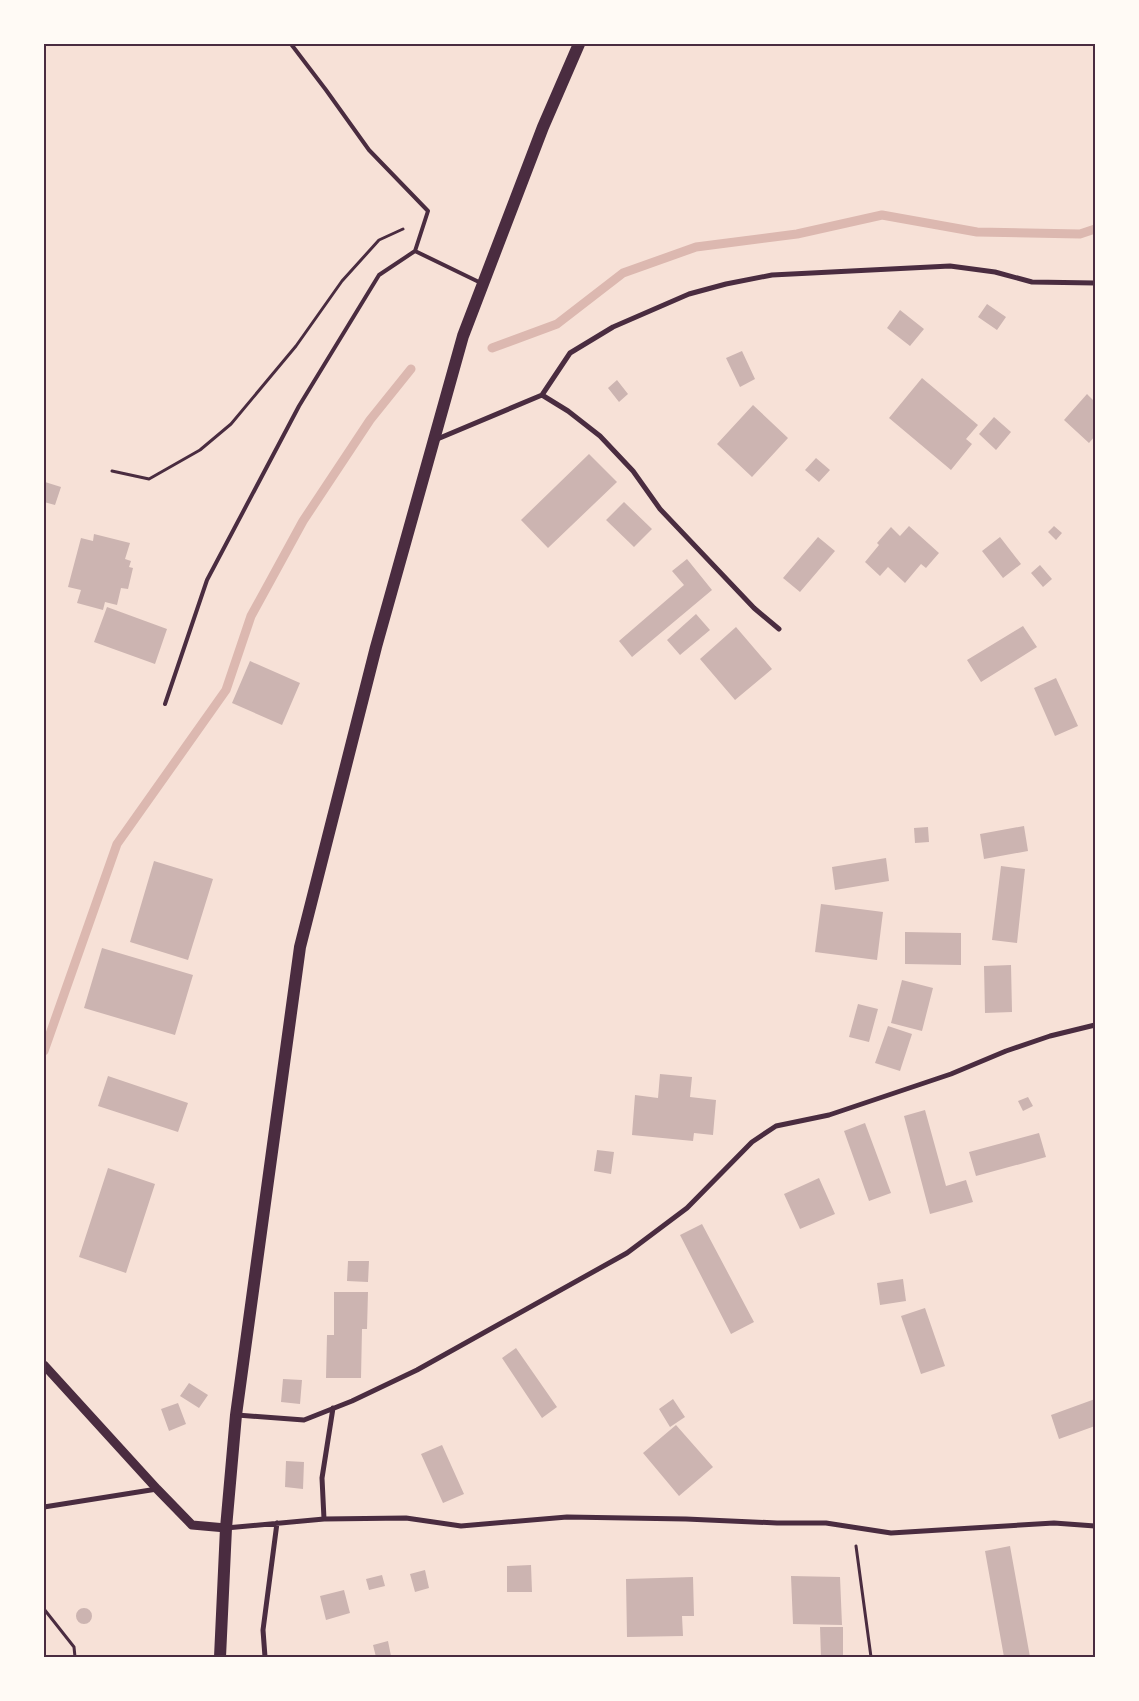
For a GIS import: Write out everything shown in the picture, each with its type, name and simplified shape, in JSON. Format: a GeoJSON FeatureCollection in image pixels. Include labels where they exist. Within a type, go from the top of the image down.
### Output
{"type":"FeatureCollection","features":[{"type":"Feature","properties":{"kind":"main road"},"geometry":{"type":"LineString","coordinates":[[220,1657],[226,1528],[236,1415],[300,947],[376,647],[463,336],[543,127],[580,44]]}},
{"type":"Feature","properties":{"kind":"street"},"geometry":{"type":"LineString","coordinates":[[433,441],[542,395],[570,353],[613,327],[689,294],[726,284],[772,275],[837,270],[950,266],[996,272],[1032,282],[1095,283]]}},
{"type":"Feature","properties":{"kind":"street"},"geometry":{"type":"LineString","coordinates":[[542,395],[568,411],[600,436],[633,471],[660,509],[754,608],[778,629]]}},
{"type":"Feature","properties":{"kind":"street"},"geometry":{"type":"LineString","coordinates":[[236,1415],[304,1420],[417,1370],[627,1253],[687,1208],[752,1142],[776,1126],[829,1115],[951,1074],[1006,1051],[1050,1036],[1095,1025]]}},
{"type":"Feature","properties":{"kind":"street"},"geometry":{"type":"LineString","coordinates":[[44,1365],[192,1525],[226,1528],[324,1519],[406,1518],[461,1526],[577,1517],[826,1523],[891,1533],[1054,1523],[1095,1526]]}},
{"type":"Feature","properties":{"kind":"street"},"geometry":{"type":"LineString","coordinates":[[324,1519],[322,1478],[333,1408]]}},
{"type":"Feature","properties":{"kind":"street"},"geometry":{"type":"LineString","coordinates":[[44,1508],[157,1489]]}},
{"type":"Feature","properties":{"kind":"street"},"geometry":{"type":"LineString","coordinates":[[266,1657],[263,1630],[277,1523]]}},
{"type":"Feature","properties":{"kind":"lane"},"geometry":{"type":"LineString","coordinates":[[165,704],[207,580],[299,406],[380,275],[415,251],[428,211],[369,150],[291,44]]}},
{"type":"Feature","properties":{"kind":"lane"},"geometry":{"type":"LineString","coordinates":[[415,251],[483,284]]}},
{"type":"Feature","properties":{"kind":"path"},"geometry":{"type":"LineString","coordinates":[[112,471],[149,479],[200,450],[231,424],[296,346],[342,281],[379,240],[411,225],[421,231]]}},
{"type":"Feature","properties":{"kind":"path"},"geometry":{"type":"LineString","coordinates":[[853,1527],[871,1657]]}},
{"type":"Feature","properties":{"kind":"path"},"geometry":{"type":"LineString","coordinates":[[44,1609],[74,1647],[75,1657]]}},
{"type":"Feature","properties":{"kind":"building"},"geometry":{"type":"Polygon","coordinates":[[[987,304],[1006,317],[997,330],[978,317],[987,304]]]}},
{"type":"Feature","properties":{"kind":"building"},"geometry":{"type":"Polygon","coordinates":[[[900,310],[924,329],[910,346],[887,328],[900,310]]]}},
{"type":"Feature","properties":{"kind":"building"},"geometry":{"type":"Polygon","coordinates":[[[742,351],[755,379],[740,387],[726,358],[742,351]]]}},
{"type":"Feature","properties":{"kind":"building"},"geometry":{"type":"Polygon","coordinates":[[[922,378],[978,425],[966,439],[972,444],[951,470],[889,418],[922,378]]]}},
{"type":"Feature","properties":{"kind":"building"},"geometry":{"type":"Polygon","coordinates":[[[617,380],[628,394],[619,402],[608,388],[617,380]]]}},
{"type":"Feature","properties":{"kind":"building"},"geometry":{"type":"Polygon","coordinates":[[[1087,394],[1094,401],[1095,399],[1095,436],[1089,443],[1064,420],[1087,394]]]}},
{"type":"Feature","properties":{"kind":"building"},"geometry":{"type":"Polygon","coordinates":[[[753,405],[788,438],[752,477],[717,444],[753,405]]]}},
{"type":"Feature","properties":{"kind":"building"},"geometry":{"type":"Polygon","coordinates":[[[994,417],[1011,432],[996,450],[979,434],[994,417]]]}},
{"type":"Feature","properties":{"kind":"building"},"geometry":{"type":"Polygon","coordinates":[[[589,454],[617,482],[548,548],[521,520],[589,454]]]}},
{"type":"Feature","properties":{"kind":"building"},"geometry":{"type":"Polygon","coordinates":[[[816,458],[830,470],[819,482],[805,470],[816,458]]]}},
{"type":"Feature","properties":{"kind":"building"},"geometry":{"type":"Polygon","coordinates":[[[45,482],[61,487],[55,505],[44,502],[45,482]]]}},
{"type":"Feature","properties":{"kind":"building"},"geometry":{"type":"Polygon","coordinates":[[[624,502],[652,529],[634,547],[606,520],[624,502]]]}},
{"type":"Feature","properties":{"kind":"building"},"geometry":{"type":"Polygon","coordinates":[[[909,526],[939,553],[926,568],[921,564],[905,583],[888,567],[880,576],[865,562],[879,545],[877,543],[891,527],[900,536],[909,526]]]}},
{"type":"Feature","properties":{"kind":"building"},"geometry":{"type":"Polygon","coordinates":[[[1054,526],[1062,533],[1056,540],[1048,532],[1054,526]]]}},
{"type":"Feature","properties":{"kind":"building"},"geometry":{"type":"Polygon","coordinates":[[[94,534],[130,543],[125,559],[131,561],[129,567],[133,568],[128,589],[121,588],[117,605],[105,602],[103,610],[77,603],[81,590],[68,587],[81,538],[93,541],[94,534]]]}},
{"type":"Feature","properties":{"kind":"building"},"geometry":{"type":"Polygon","coordinates":[[[818,537],[835,551],[800,592],[783,578],[818,537]]]}},
{"type":"Feature","properties":{"kind":"building"},"geometry":{"type":"Polygon","coordinates":[[[1000,537],[1021,564],[1003,578],[982,551],[1000,537]]]}},
{"type":"Feature","properties":{"kind":"building"},"geometry":{"type":"Polygon","coordinates":[[[687,559],[712,590],[632,657],[619,641],[684,585],[672,571],[687,559]]]}},
{"type":"Feature","properties":{"kind":"building"},"geometry":{"type":"Polygon","coordinates":[[[1040,565],[1052,579],[1043,587],[1031,573],[1040,565]]]}},
{"type":"Feature","properties":{"kind":"building"},"geometry":{"type":"Polygon","coordinates":[[[107,607],[167,629],[155,664],[94,642],[107,607]]]}},
{"type":"Feature","properties":{"kind":"building"},"geometry":{"type":"Polygon","coordinates":[[[696,614],[710,630],[680,655],[667,640],[696,614]]]}},
{"type":"Feature","properties":{"kind":"building"},"geometry":{"type":"Polygon","coordinates":[[[1023,626],[1037,647],[981,682],[967,660],[1023,626]]]}},
{"type":"Feature","properties":{"kind":"building"},"geometry":{"type":"Polygon","coordinates":[[[736,627],[772,669],[735,700],[700,659],[736,627]]]}},
{"type":"Feature","properties":{"kind":"building"},"geometry":{"type":"Polygon","coordinates":[[[250,661],[300,683],[282,725],[232,703],[250,661]]]}},
{"type":"Feature","properties":{"kind":"building"},"geometry":{"type":"Polygon","coordinates":[[[1056,678],[1078,726],[1055,736],[1034,688],[1056,678]]]}},
{"type":"Feature","properties":{"kind":"building"},"geometry":{"type":"Polygon","coordinates":[[[1024,826],[1028,851],[984,859],[980,834],[1024,826]]]}},
{"type":"Feature","properties":{"kind":"building"},"geometry":{"type":"Polygon","coordinates":[[[928,827],[929,842],[915,843],[914,828],[928,827]]]}},
{"type":"Feature","properties":{"kind":"building"},"geometry":{"type":"Polygon","coordinates":[[[886,858],[889,881],[835,890],[832,867],[886,858]]]}},
{"type":"Feature","properties":{"kind":"building"},"geometry":{"type":"Polygon","coordinates":[[[154,861],[213,879],[188,960],[130,942],[154,861]]]}},
{"type":"Feature","properties":{"kind":"building"},"geometry":{"type":"Polygon","coordinates":[[[1001,866],[1025,869],[1017,943],[992,940],[1001,866]]]}},
{"type":"Feature","properties":{"kind":"building"},"geometry":{"type":"Polygon","coordinates":[[[821,904],[883,912],[877,960],[815,952],[821,904]]]}},
{"type":"Feature","properties":{"kind":"building"},"geometry":{"type":"Polygon","coordinates":[[[905,932],[961,933],[961,965],[905,964],[905,932]]]}},
{"type":"Feature","properties":{"kind":"building"},"geometry":{"type":"Polygon","coordinates":[[[102,948],[193,975],[175,1035],[84,1008],[102,948]]]}},
{"type":"Feature","properties":{"kind":"building"},"geometry":{"type":"Polygon","coordinates":[[[1011,965],[1012,1012],[985,1013],[984,966],[1011,965]]]}},
{"type":"Feature","properties":{"kind":"building"},"geometry":{"type":"Polygon","coordinates":[[[902,980],[933,988],[922,1031],[891,1023],[902,980]]]}},
{"type":"Feature","properties":{"kind":"building"},"geometry":{"type":"Polygon","coordinates":[[[858,1004],[878,1009],[869,1042],[849,1037],[858,1004]]]}},
{"type":"Feature","properties":{"kind":"building"},"geometry":{"type":"Polygon","coordinates":[[[888,1026],[912,1034],[900,1071],[875,1063],[888,1026]]]}},
{"type":"Feature","properties":{"kind":"building"},"geometry":{"type":"Polygon","coordinates":[[[660,1074],[692,1077],[690,1097],[716,1100],[713,1135],[694,1133],[693,1141],[632,1135],[635,1095],[658,1098],[660,1074]]]}},
{"type":"Feature","properties":{"kind":"building"},"geometry":{"type":"Polygon","coordinates":[[[108,1076],[188,1103],[178,1132],[98,1106],[108,1076]]]}},
{"type":"Feature","properties":{"kind":"building"},"geometry":{"type":"Polygon","coordinates":[[[1028,1097],[1033,1106],[1023,1111],[1018,1101],[1028,1097]]]}},
{"type":"Feature","properties":{"kind":"building"},"geometry":{"type":"Polygon","coordinates":[[[925,1110],[946,1186],[966,1180],[973,1202],[930,1214],[904,1116],[925,1110]]]}},
{"type":"Feature","properties":{"kind":"building"},"geometry":{"type":"Polygon","coordinates":[[[865,1123],[891,1193],[869,1201],[844,1131],[865,1123]]]}},
{"type":"Feature","properties":{"kind":"building"},"geometry":{"type":"Polygon","coordinates":[[[1039,1133],[1046,1157],[976,1176],[969,1152],[1039,1133]]]}},
{"type":"Feature","properties":{"kind":"building"},"geometry":{"type":"Polygon","coordinates":[[[597,1150],[614,1152],[611,1174],[594,1171],[597,1150]]]}},
{"type":"Feature","properties":{"kind":"building"},"geometry":{"type":"Polygon","coordinates":[[[108,1168],[155,1184],[126,1273],[79,1257],[108,1168]]]}},
{"type":"Feature","properties":{"kind":"building"},"geometry":{"type":"Polygon","coordinates":[[[819,1178],[835,1214],[800,1229],[784,1194],[819,1178]]]}},
{"type":"Feature","properties":{"kind":"building"},"geometry":{"type":"Polygon","coordinates":[[[702,1224],[754,1322],[731,1334],[680,1235],[702,1224]]]}},
{"type":"Feature","properties":{"kind":"building"},"geometry":{"type":"Polygon","coordinates":[[[348,1261],[369,1261],[368,1282],[347,1281],[348,1261]]]}},
{"type":"Feature","properties":{"kind":"building"},"geometry":{"type":"Polygon","coordinates":[[[903,1279],[906,1301],[880,1305],[877,1283],[903,1279]]]}},
{"type":"Feature","properties":{"kind":"building"},"geometry":{"type":"Polygon","coordinates":[[[334,1292],[368,1292],[367,1329],[362,1329],[361,1378],[326,1378],[327,1335],[334,1335],[334,1292]]]}},
{"type":"Feature","properties":{"kind":"building"},"geometry":{"type":"Polygon","coordinates":[[[925,1308],[945,1366],[921,1374],[901,1316],[925,1308]]]}},
{"type":"Feature","properties":{"kind":"building"},"geometry":{"type":"Polygon","coordinates":[[[516,1348],[557,1407],[542,1418],[502,1358],[516,1348]]]}},
{"type":"Feature","properties":{"kind":"building"},"geometry":{"type":"Polygon","coordinates":[[[283,1379],[302,1380],[300,1404],[281,1402],[283,1379]]]}},
{"type":"Feature","properties":{"kind":"building"},"geometry":{"type":"Polygon","coordinates":[[[189,1383],[208,1395],[199,1408],[180,1396],[189,1383]]]}},
{"type":"Feature","properties":{"kind":"building"},"geometry":{"type":"Polygon","coordinates":[[[673,1399],[685,1417],[670,1427],[659,1409],[673,1399]]]}},
{"type":"Feature","properties":{"kind":"building"},"geometry":{"type":"Polygon","coordinates":[[[1095,1399],[1095,1426],[1059,1439],[1051,1415],[1095,1399]]]}},
{"type":"Feature","properties":{"kind":"building"},"geometry":{"type":"Polygon","coordinates":[[[178,1403],[186,1424],[169,1431],[161,1409],[178,1403]]]}},
{"type":"Feature","properties":{"kind":"building"},"geometry":{"type":"Polygon","coordinates":[[[676,1425],[713,1467],[679,1496],[643,1453],[676,1425]]]}},
{"type":"Feature","properties":{"kind":"building"},"geometry":{"type":"Polygon","coordinates":[[[442,1445],[464,1494],[443,1503],[421,1454],[442,1445]]]}},
{"type":"Feature","properties":{"kind":"building"},"geometry":{"type":"Polygon","coordinates":[[[286,1461],[304,1462],[303,1489],[285,1487],[286,1461]]]}},
{"type":"Feature","properties":{"kind":"building"},"geometry":{"type":"Polygon","coordinates":[[[1010,1546],[1030,1657],[1004,1657],[985,1551],[1010,1546]]]}},
{"type":"Feature","properties":{"kind":"building"},"geometry":{"type":"Polygon","coordinates":[[[531,1565],[532,1592],[507,1592],[507,1566],[531,1565]]]}},
{"type":"Feature","properties":{"kind":"building"},"geometry":{"type":"Polygon","coordinates":[[[425,1570],[429,1588],[415,1592],[410,1574],[425,1570]]]}},
{"type":"Feature","properties":{"kind":"building"},"geometry":{"type":"Polygon","coordinates":[[[382,1575],[385,1586],[369,1590],[366,1579],[382,1575]]]}},
{"type":"Feature","properties":{"kind":"building"},"geometry":{"type":"Polygon","coordinates":[[[791,1576],[840,1577],[842,1625],[793,1624],[791,1576]]]}},
{"type":"Feature","properties":{"kind":"building"},"geometry":{"type":"Polygon","coordinates":[[[693,1577],[694,1616],[682,1616],[683,1636],[627,1637],[626,1579],[693,1577]]]}},
{"type":"Feature","properties":{"kind":"building"},"geometry":{"type":"Polygon","coordinates":[[[344,1590],[350,1613],[326,1620],[320,1596],[344,1590]]]}},
{"type":"Feature","properties":{"kind":"building"},"geometry":{"type":"Polygon","coordinates":[[[81,1608],[87,1608],[92,1613],[90,1622],[81,1624],[76,1619],[76,1613],[81,1608]]]}},
{"type":"Feature","properties":{"kind":"building"},"geometry":{"type":"Polygon","coordinates":[[[820,1627],[843,1627],[843,1657],[821,1657],[820,1627]]]}},
{"type":"Feature","properties":{"kind":"building"},"geometry":{"type":"Polygon","coordinates":[[[388,1641],[391,1656],[376,1657],[373,1645],[388,1641]]]}},
{"type":"Feature","properties":{"kind":"waterway"},"geometry":{"type":"LineString","coordinates":[[492,348],[557,324],[623,273],[696,247],[797,234],[882,215],[977,232],[1080,234],[1095,229]]}},
{"type":"Feature","properties":{"kind":"waterway"},"geometry":{"type":"LineString","coordinates":[[44,1051],[117,844],[226,690],[251,616],[303,521],[370,420],[411,369]]}}]}
